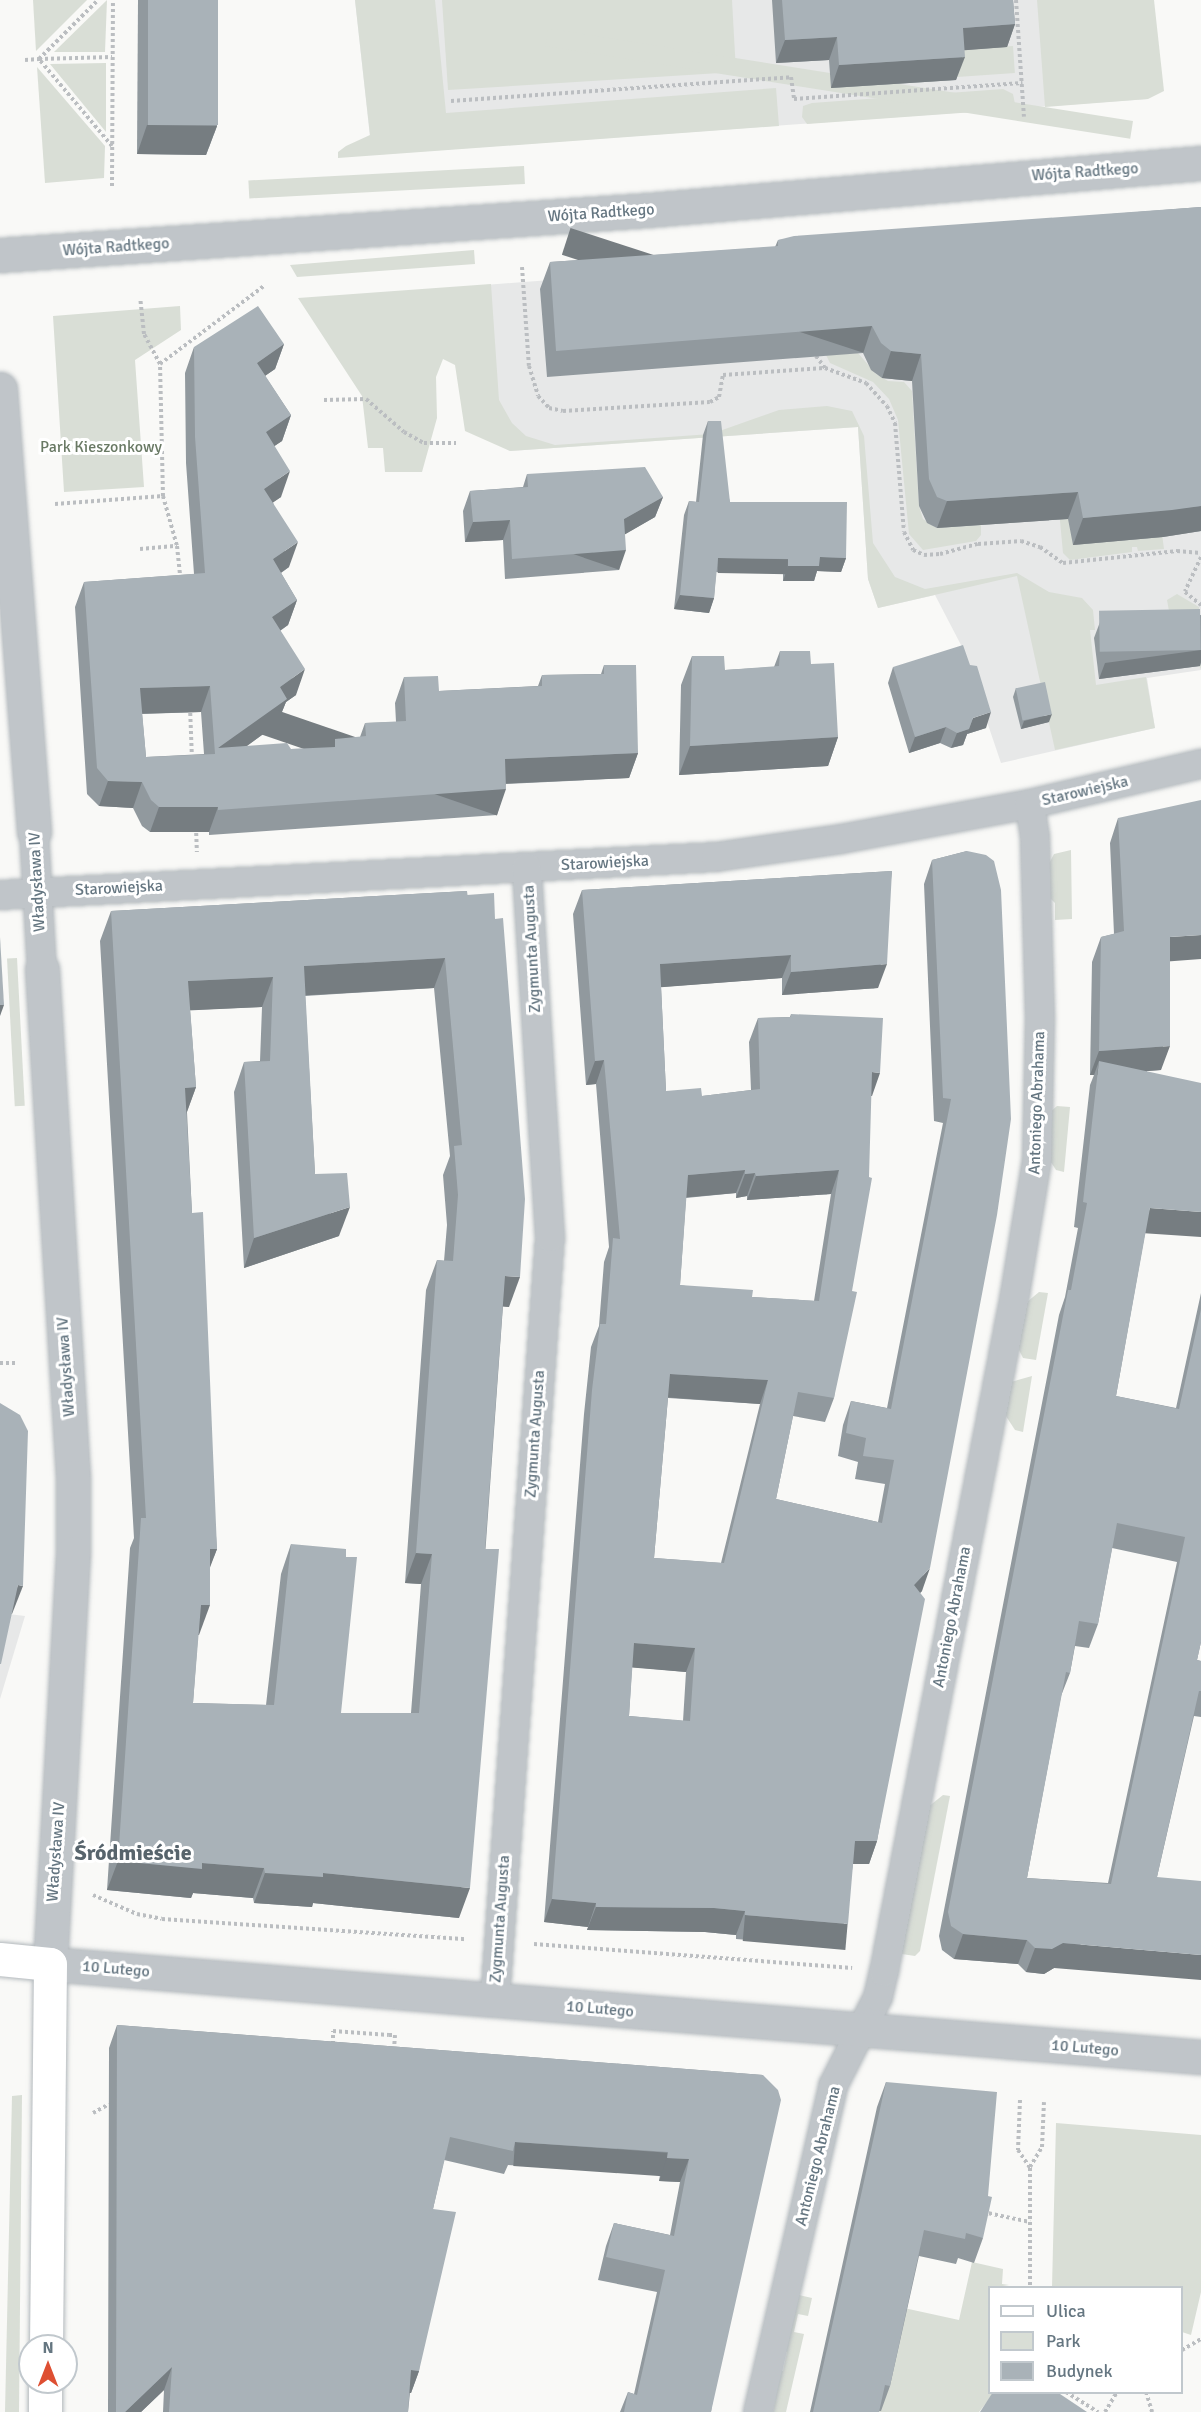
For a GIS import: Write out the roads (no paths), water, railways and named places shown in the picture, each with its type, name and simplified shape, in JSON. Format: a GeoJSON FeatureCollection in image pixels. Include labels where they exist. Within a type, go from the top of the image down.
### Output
{"type":"FeatureCollection","features":[{"type":"Feature","properties":{"kind":"main road","name":"10 Lutego"},"geometry":{"type":"LineString","coordinates":[[0,1959],[50,1964]]}},
{"type":"Feature","properties":{"kind":"main road","name":"Władysława IV"},"geometry":{"type":"LineString","coordinates":[[46,2334],[50,1964]]}},
{"type":"Feature","properties":{"kind":"main road"},"geometry":{"type":"LineString","coordinates":[[45,2394],[45,2412]]}},
{"type":"Feature","properties":{"kind":"street","name":"Wójta Radtkego"},"geometry":{"type":"LineString","coordinates":[[0,255],[613,212],[1201,163]]}},
{"type":"Feature","properties":{"kind":"street","name":"Władysława IV"},"geometry":{"type":"LineString","coordinates":[[0,389],[34,832],[73,1477],[73,1553],[50,1964]]}},
{"type":"Feature","properties":{"kind":"street","name":"Starowiejska"},"geometry":{"type":"LineString","coordinates":[[0,895],[716,857],[841,839],[1030,804],[1201,764]]}},
{"type":"Feature","properties":{"kind":"street","name":"Antoniego Abrahama"},"geometry":{"type":"LineString","coordinates":[[758,2412],[833,2086],[878,1997],[884,1972],[1015,1294],[1037,1160],[1040,1019],[1035,837],[1030,804]]}},
{"type":"Feature","properties":{"kind":"street","name":"Zygmunta Augusta"},"geometry":{"type":"LineString","coordinates":[[495,2000],[549,1237],[527,868]]}},
{"type":"Feature","properties":{"kind":"street","name":"10 Lutego"},"geometry":{"type":"LineString","coordinates":[[50,1964],[1201,2057]]}},
{"type":"Feature","properties":{"kind":"district","name":"Śródmieście"},"geometry":{"type":"Point","coordinates":[133,1853]}},
{"type":"Feature","properties":{"kind":"park label","name":"Park Kieszonkowy"},"geometry":{"type":"Point","coordinates":[101,447]}}]}
